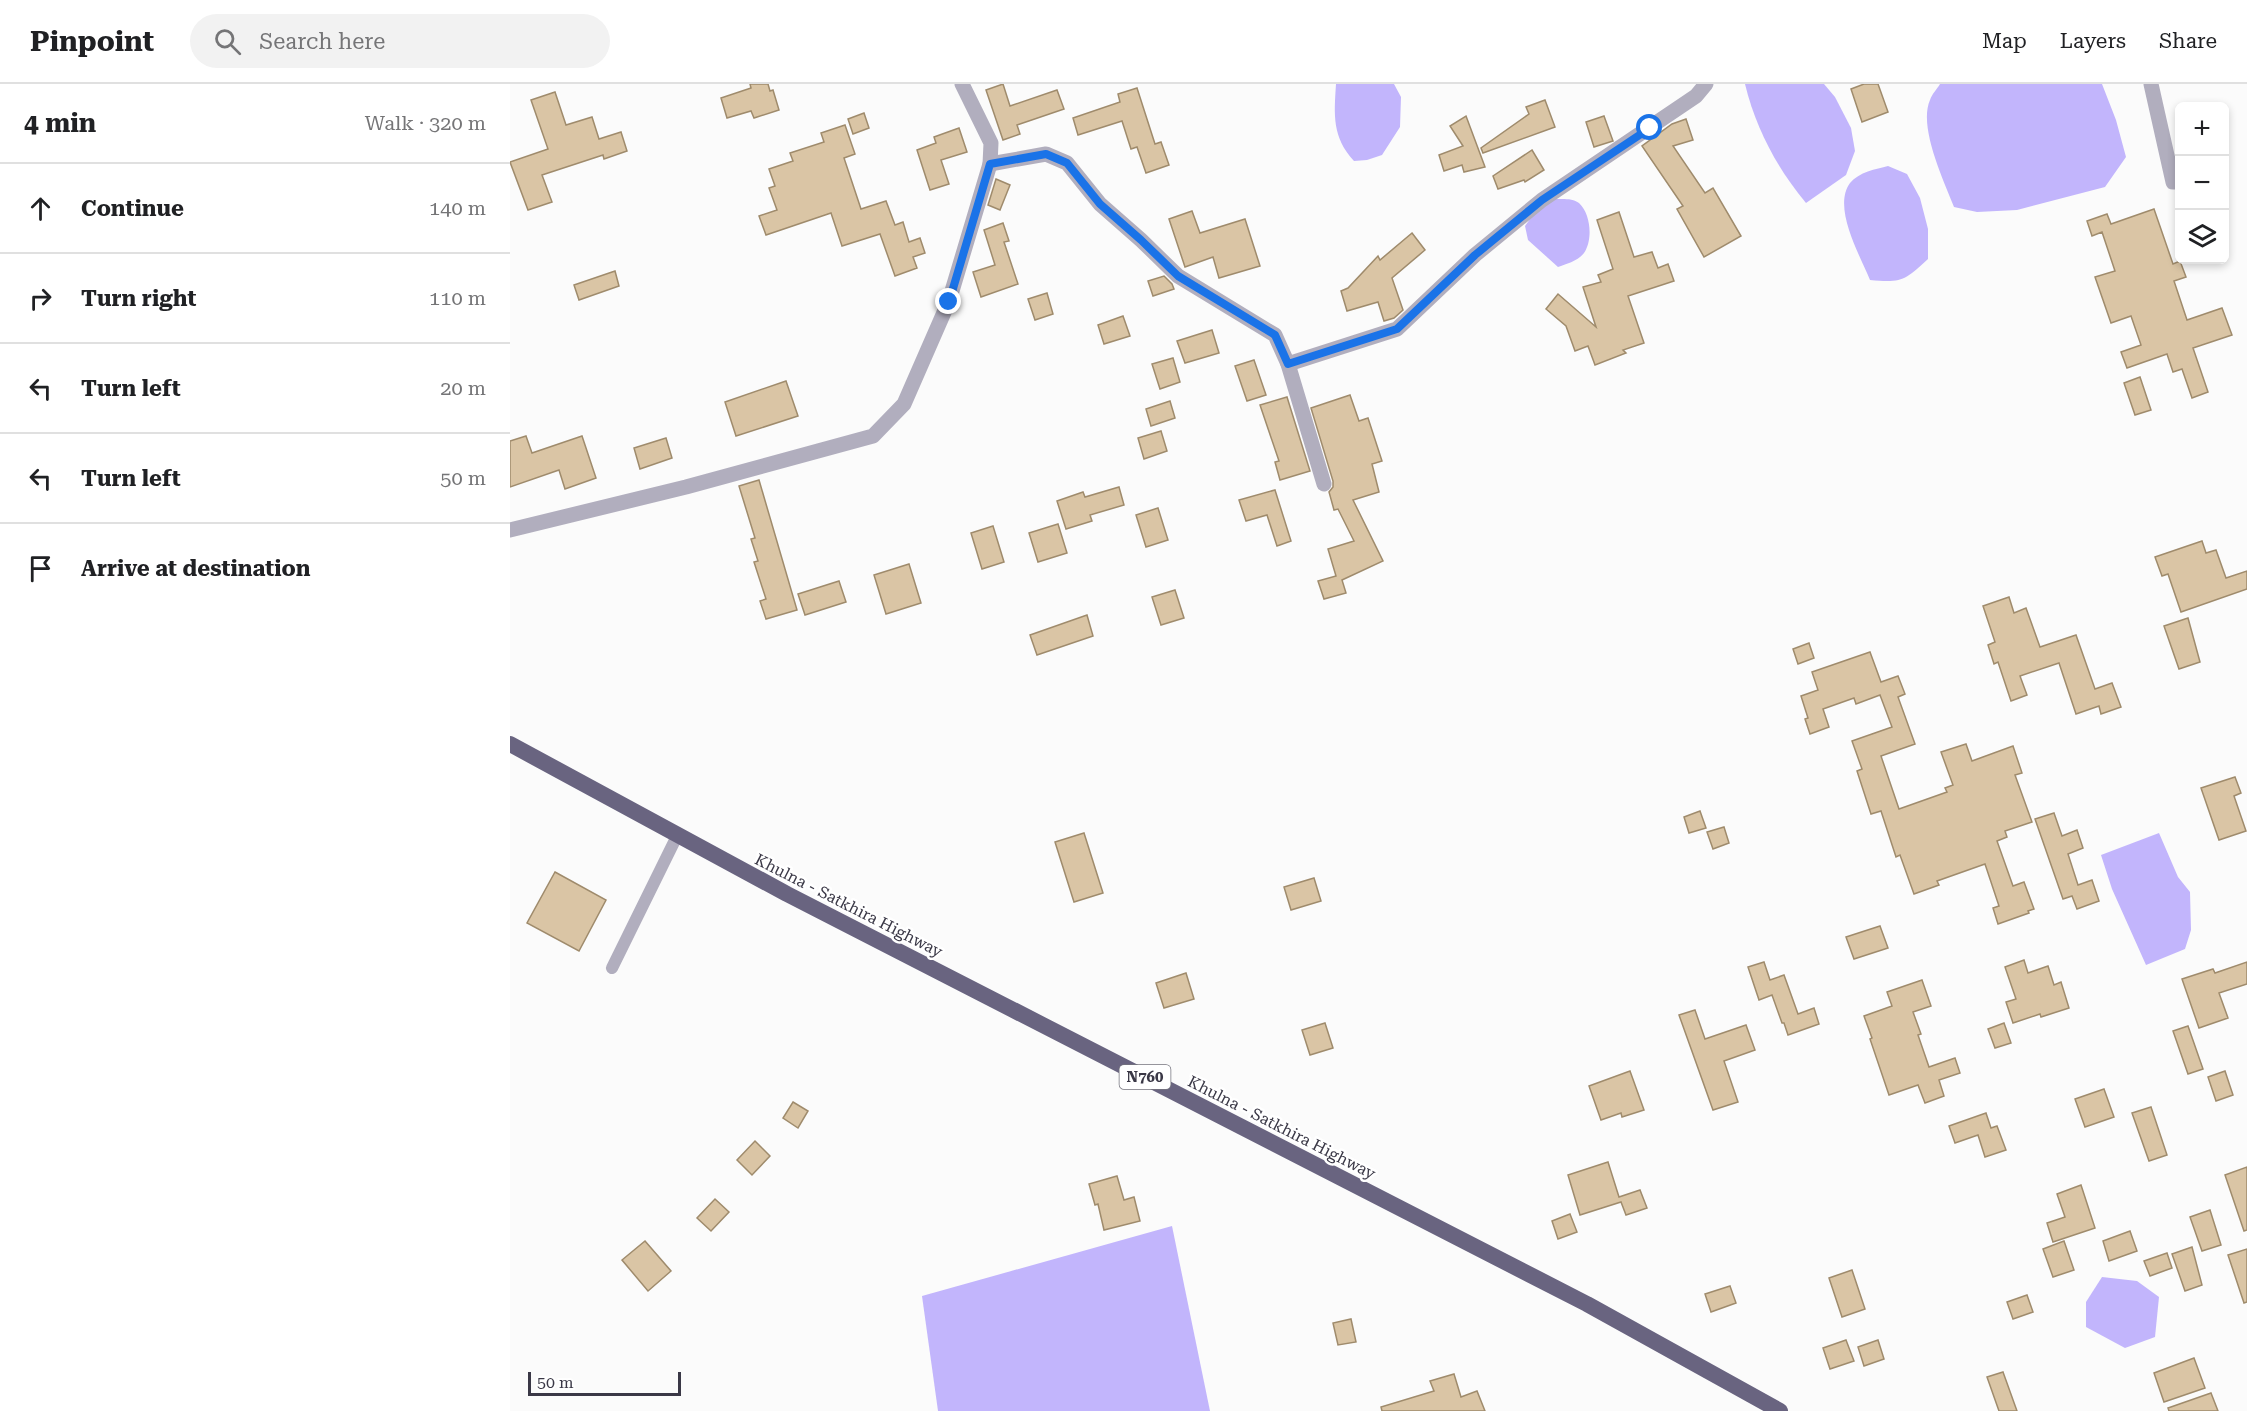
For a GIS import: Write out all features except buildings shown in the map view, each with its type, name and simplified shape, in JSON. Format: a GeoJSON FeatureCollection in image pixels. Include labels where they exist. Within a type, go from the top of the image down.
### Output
{"type":"FeatureCollection","features":[{"type":"Feature","properties":{"kind":"highway","name":"Khulna - Satkhira Highway"},"geometry":{"type":"LineString","coordinates":[[510,744],[798,899],[1587,1304],[1780,1411]]}},
{"type":"Feature","properties":{"kind":"street"},"geometry":{"type":"LineString","coordinates":[[510,530],[686,487],[873,436],[904,404],[949,302],[990,164],[991,143],[962,84]]}},
{"type":"Feature","properties":{"kind":"street"},"geometry":{"type":"LineString","coordinates":[[1288,364],[1397,329],[1475,255],[1542,200],[1687,102],[1706,84]]}},
{"type":"Feature","properties":{"kind":"street"},"geometry":{"type":"LineString","coordinates":[[2151,84],[2173,182],[2175,182]]}},
{"type":"Feature","properties":{"kind":"street"},"geometry":{"type":"LineString","coordinates":[[990,164],[1046,154],[1067,163],[1100,204],[1178,276],[1275,335],[1288,364],[1324,484]]}},
{"type":"Feature","properties":{"kind":"lane"},"geometry":{"type":"LineString","coordinates":[[612,968],[678,834]]}},
{"type":"Feature","properties":{"kind":"shaded area"},"geometry":{"type":"Polygon","coordinates":[[[1336,84],[1394,84],[1401,97],[1400,127],[1382,155],[1354,161],[1347,152],[1336,125],[1336,84]]]}},
{"type":"Feature","properties":{"kind":"shaded area"},"geometry":{"type":"Polygon","coordinates":[[[1745,84],[1824,84],[1835,97],[1851,128],[1855,151],[1846,175],[1806,203],[1777,162],[1761,132],[1745,84]]]}},
{"type":"Feature","properties":{"kind":"shaded area"},"geometry":{"type":"Polygon","coordinates":[[[1940,84],[2102,84],[2116,120],[2126,157],[2105,187],[2017,210],[1977,212],[1954,207],[1934,154],[1927,124],[1930,100],[1940,84]]]}},
{"type":"Feature","properties":{"kind":"shaded area"},"geometry":{"type":"Polygon","coordinates":[[[1888,166],[1907,174],[1920,198],[1928,229],[1928,259],[1903,279],[1870,280],[1849,232],[1844,205],[1845,193],[1850,183],[1858,176],[1888,166]]]}},
{"type":"Feature","properties":{"kind":"shaded area"},"geometry":{"type":"Polygon","coordinates":[[[1555,199],[1579,203],[1586,214],[1590,234],[1584,253],[1575,260],[1558,267],[1528,240],[1525,226],[1535,212],[1555,199]]]}},
{"type":"Feature","properties":{"kind":"shaded area"},"geometry":{"type":"Polygon","coordinates":[[[2159,833],[2178,877],[2190,892],[2191,930],[2185,949],[2146,965],[2112,889],[2101,855],[2159,833]]]}},
{"type":"Feature","properties":{"kind":"shaded area"},"geometry":{"type":"Polygon","coordinates":[[[1172,1226],[1210,1411],[938,1411],[922,1296],[1172,1226]]]}},
{"type":"Feature","properties":{"kind":"shaded area"},"geometry":{"type":"Polygon","coordinates":[[[2102,1277],[2137,1281],[2159,1297],[2155,1337],[2125,1348],[2086,1327],[2086,1302],[2102,1277]]]}},
{"type":"Feature","properties":{"kind":"route"},"geometry":{"type":"LineString","coordinates":[[949,302],[990,164],[1046,154],[1067,163],[1100,204],[1178,276],[1275,335],[1288,364],[1397,329],[1475,255],[1542,200],[1650,128]]}}]}
